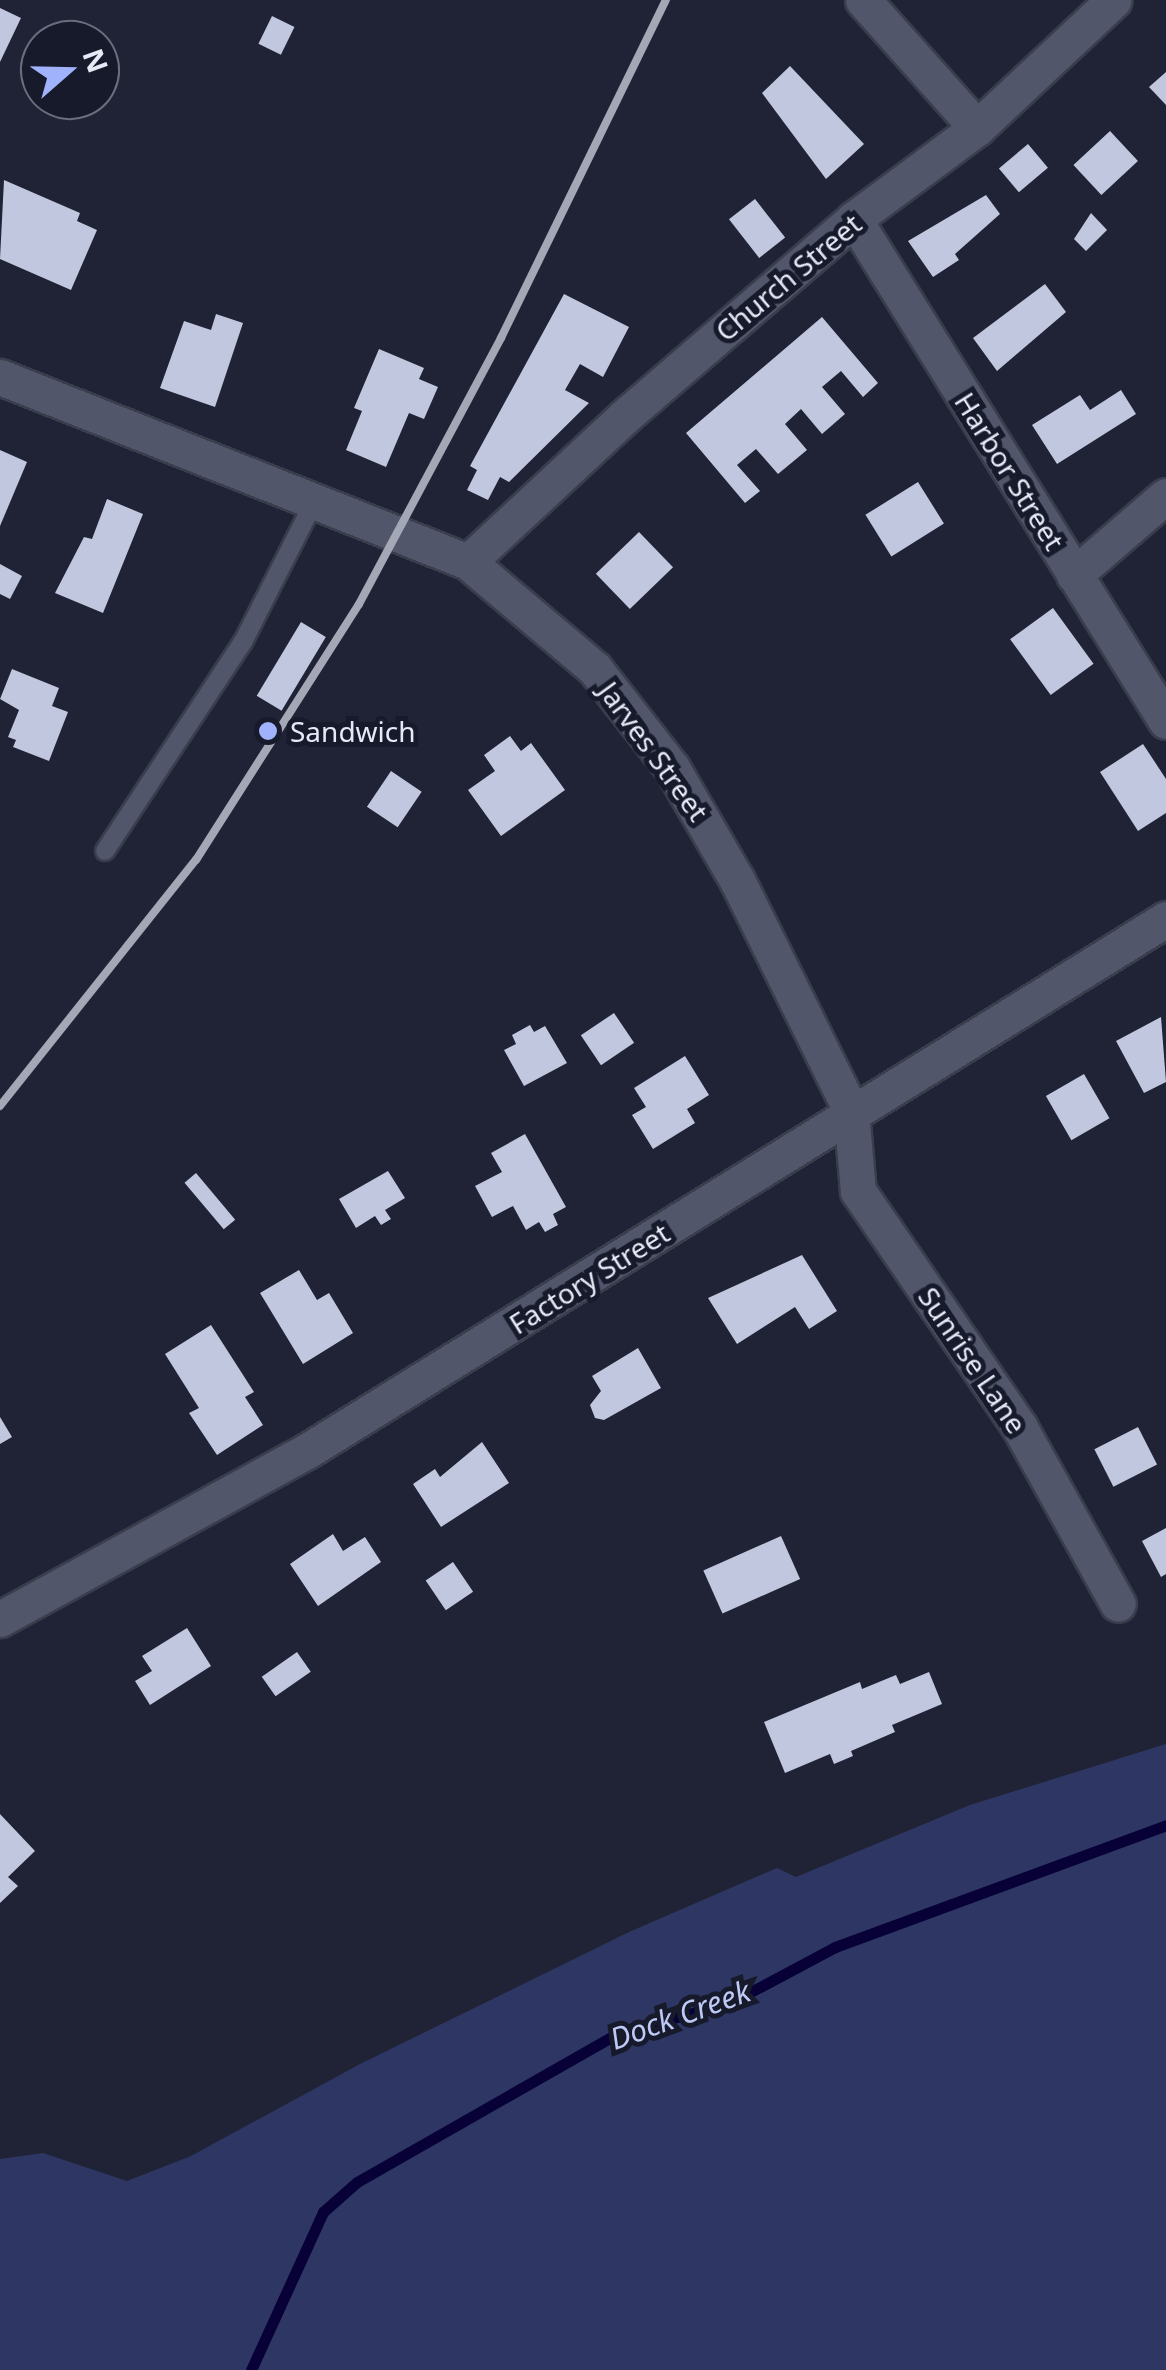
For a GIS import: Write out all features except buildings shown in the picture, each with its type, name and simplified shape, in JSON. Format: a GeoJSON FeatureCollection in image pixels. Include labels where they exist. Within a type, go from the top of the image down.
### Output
{"type":"FeatureCollection","features":[{"type":"Feature","properties":{"kind":"street"},"geometry":{"type":"LineString","coordinates":[[863,0],[977,128]]}},
{"type":"Feature","properties":{"kind":"street","name":"Church Street"},"geometry":{"type":"LineString","coordinates":[[468,562],[624,416],[854,219],[977,128],[1114,0]]}},
{"type":"Feature","properties":{"kind":"street","name":"Harbor Street"},"geometry":{"type":"LineString","coordinates":[[854,219],[1166,721]]}},
{"type":"Feature","properties":{"kind":"street","name":"Jarves Street"},"geometry":{"type":"LineString","coordinates":[[0,377],[313,504],[468,562],[595,669],[672,768],[737,880],[851,1111]]}},
{"type":"Feature","properties":{"kind":"street"},"geometry":{"type":"LineString","coordinates":[[1074,575],[1166,496]]}},
{"type":"Feature","properties":{"kind":"street","name":"Factory Street"},"geometry":{"type":"LineString","coordinates":[[0,1618],[307,1451],[1166,919]]}},
{"type":"Feature","properties":{"kind":"street","name":"Sunrise Lane"},"geometry":{"type":"LineString","coordinates":[[851,1111],[858,1191],[1020,1428],[1118,1604]]}},
{"type":"Feature","properties":{"kind":"lane"},"geometry":{"type":"LineString","coordinates":[[105,851],[243,642],[313,504]]}},
{"type":"Feature","properties":{"kind":"shaded area"},"geometry":{"type":"Polygon","coordinates":[[[1166,1744],[1166,2370],[0,2370],[0,2159],[43,2153],[127,2181],[191,2156],[360,2064],[629,1932],[777,1868],[796,1877],[970,1805],[1166,1744]]]}},
{"type":"Feature","properties":{"kind":"waterway","name":"Dock Creek"},"geometry":{"type":"LineString","coordinates":[[251,2370],[323,2212],[357,2182],[622,2031],[728,2004],[835,1947],[1166,1825]]}},
{"type":"Feature","properties":{"kind":"railway"},"geometry":{"type":"LineString","coordinates":[[0,1106],[196,860],[359,604],[501,338],[666,0]]}},
{"type":"Feature","properties":{"kind":"place","name":"Sandwich"},"geometry":{"type":"Point","coordinates":[268,731]}}]}
